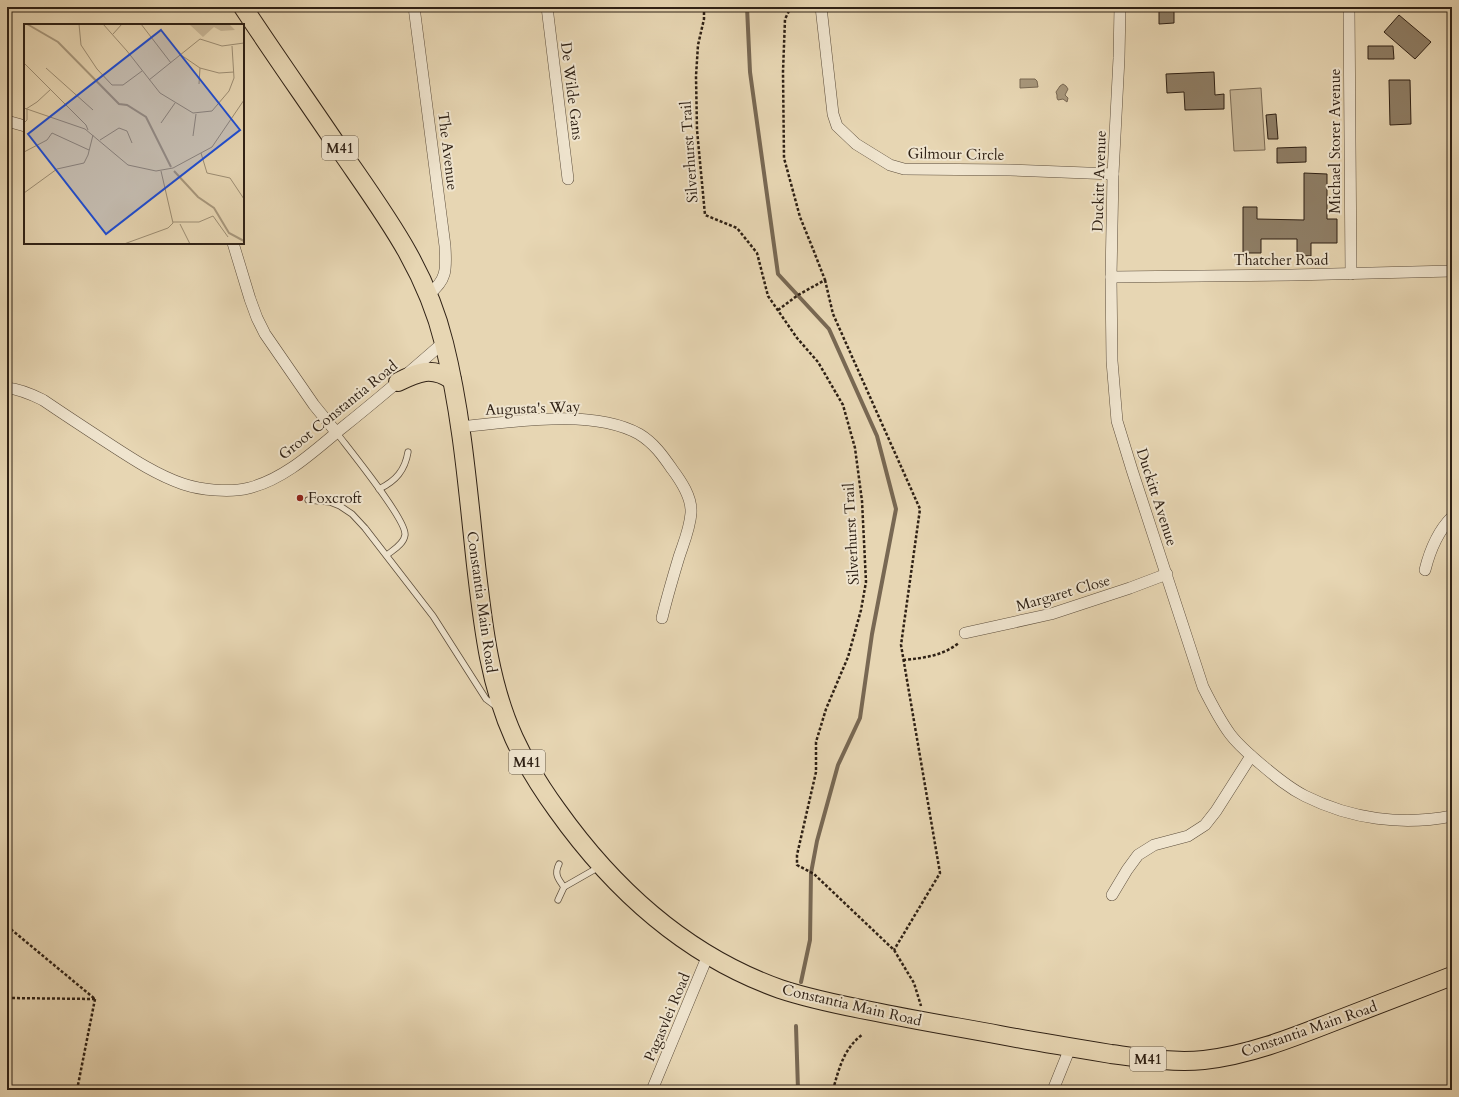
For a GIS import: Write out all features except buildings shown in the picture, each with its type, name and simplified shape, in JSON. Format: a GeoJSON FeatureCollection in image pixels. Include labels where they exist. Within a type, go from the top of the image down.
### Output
{"type":"FeatureCollection","features":[{"type":"Feature","properties":{"kind":"main road","name":"Constantia Main Road"},"geometry":{"type":"LineString","coordinates":[[243,7],[395,228],[429,294],[444,342],[460,427],[482,619],[493,682],[514,738],[541,788],[574,834],[600,866],[635,901],[670,930],[708,955],[750,977],[805,997],[922,1022],[1070,1048],[1139,1058],[1182,1061],[1206,1060],[1257,1050],[1452,976]]}},
{"type":"Feature","properties":{"kind":"main road"},"geometry":{"type":"LineString","coordinates":[[398,382],[414,374],[428,372],[439,373],[452,380]]}},
{"type":"Feature","properties":{"kind":"street","name":"The Avenue"},"geometry":{"type":"LineString","coordinates":[[414,7],[445,246],[444,276],[442,281],[429,294]]}},
{"type":"Feature","properties":{"kind":"street","name":"De Wilde Gans"},"geometry":{"type":"LineString","coordinates":[[547,7],[568,179]]}},
{"type":"Feature","properties":{"kind":"street","name":"Gilmour Circle"},"geometry":{"type":"LineString","coordinates":[[821,7],[833,114],[837,126],[856,144],[890,165],[904,169],[920,170],[1010,170],[1113,174]]}},
{"type":"Feature","properties":{"kind":"street","name":"Duckitt Avenue"},"geometry":{"type":"LineString","coordinates":[[1120,7],[1120,58],[1113,174],[1111,278],[1112,361],[1118,421],[1132,470],[1203,687],[1215,711],[1231,735],[1251,756],[1279,779],[1304,796],[1340,810],[1376,819],[1403,821],[1432,820],[1452,816]]}},
{"type":"Feature","properties":{"kind":"street","name":"Michael Storer Avenue"},"geometry":{"type":"LineString","coordinates":[[1349,7],[1351,274]]}},
{"type":"Feature","properties":{"kind":"street"},"geometry":{"type":"LineString","coordinates":[[7,121],[24,126]]}},
{"type":"Feature","properties":{"kind":"street"},"geometry":{"type":"LineString","coordinates":[[233,244],[250,299],[265,334],[336,432]]}},
{"type":"Feature","properties":{"kind":"street","name":"Thatcher Road"},"geometry":{"type":"LineString","coordinates":[[1111,278],[1452,271]]}},
{"type":"Feature","properties":{"kind":"street","name":"Groot Constantia Road"},"geometry":{"type":"LineString","coordinates":[[7,388],[14,388],[42,400],[142,465],[167,478],[201,488],[228,490],[248,488],[268,481],[298,464],[444,342]]}},
{"type":"Feature","properties":{"kind":"street","name":"Augusta's Way"},"geometry":{"type":"LineString","coordinates":[[460,427],[524,421],[570,419],[590,420],[624,428],[639,434],[650,442],[676,474],[691,503],[688,530],[669,589],[662,618]]}},
{"type":"Feature","properties":{"kind":"street"},"geometry":{"type":"LineString","coordinates":[[1425,570],[1430,550],[1446,523],[1452,517]]}},
{"type":"Feature","properties":{"kind":"street","name":"Margaret Close"},"geometry":{"type":"LineString","coordinates":[[965,633],[1051,614],[1167,574]]}},
{"type":"Feature","properties":{"kind":"street"},"geometry":{"type":"LineString","coordinates":[[1112,895],[1127,870],[1138,856],[1154,845],[1188,836],[1205,825],[1216,811],[1251,756]]}},
{"type":"Feature","properties":{"kind":"street","name":"Pagasvlei Road"},"geometry":{"type":"LineString","coordinates":[[652,1090],[708,955]]}},
{"type":"Feature","properties":{"kind":"street"},"geometry":{"type":"LineString","coordinates":[[1053,1090],[1070,1048]]}},
{"type":"Feature","properties":{"kind":"lane"},"geometry":{"type":"LineString","coordinates":[[336,432],[379,489],[405,531],[403,542],[387,555]]}},
{"type":"Feature","properties":{"kind":"lane"},"geometry":{"type":"LineString","coordinates":[[379,489],[389,484],[400,475],[408,452]]}},
{"type":"Feature","properties":{"kind":"lane"},"geometry":{"type":"LineString","coordinates":[[308,500],[330,502],[340,506],[352,514],[387,555],[433,616],[486,699],[491,704],[504,710]]}},
{"type":"Feature","properties":{"kind":"lane"},"geometry":{"type":"LineString","coordinates":[[559,864],[556,870],[556,876],[564,887]]}},
{"type":"Feature","properties":{"kind":"lane"},"geometry":{"type":"LineString","coordinates":[[558,900],[564,887],[600,866]]}},
{"type":"Feature","properties":{"kind":"path","name":"Silverhurst Trail"},"geometry":{"type":"LineString","coordinates":[[704,7],[704,19],[698,45],[696,76],[697,130],[705,215],[737,228],[757,253],[768,296],[797,338],[818,362],[842,404],[855,448],[862,501],[866,582],[861,610],[848,657],[826,709],[816,742],[816,772],[797,855],[797,865],[814,874],[894,950]]}},
{"type":"Feature","properties":{"kind":"path"},"geometry":{"type":"LineString","coordinates":[[791,7],[785,19],[783,72],[784,158],[800,217],[814,249],[833,314],[920,509],[901,645],[940,873],[894,950],[914,983],[923,1012]]}},
{"type":"Feature","properties":{"kind":"path"},"geometry":{"type":"LineString","coordinates":[[778,310],[824,280]]}},
{"type":"Feature","properties":{"kind":"path"},"geometry":{"type":"LineString","coordinates":[[903,660],[935,656],[945,652],[960,642],[965,633]]}},
{"type":"Feature","properties":{"kind":"path"},"geometry":{"type":"LineString","coordinates":[[7,926],[95,999]]}},
{"type":"Feature","properties":{"kind":"path"},"geometry":{"type":"LineString","coordinates":[[7,998],[95,999]]}},
{"type":"Feature","properties":{"kind":"path"},"geometry":{"type":"LineString","coordinates":[[77,1090],[95,999]]}},
{"type":"Feature","properties":{"kind":"path"},"geometry":{"type":"LineString","coordinates":[[833,1090],[838,1070],[845,1054],[855,1040],[863,1034]]}},
{"type":"Feature","properties":{"kind":"shaded area"},"geometry":{"type":"Polygon","coordinates":[[[1020,79],[1035,79],[1038,87],[1020,88],[1020,79]]]}},
{"type":"Feature","properties":{"kind":"shaded area"},"geometry":{"type":"Polygon","coordinates":[[[1063,84],[1068,89],[1065,95],[1068,98],[1067,102],[1063,99],[1058,100],[1057,98],[1056,92],[1063,84]]]}},
{"type":"Feature","properties":{"kind":"shaded area"},"geometry":{"type":"Polygon","coordinates":[[[1261,88],[1265,150],[1234,151],[1230,90],[1261,88]]]}},
{"type":"Feature","properties":{"kind":"waterway"},"geometry":{"type":"LineString","coordinates":[[747,7],[750,72],[778,274],[829,329],[877,436],[896,509],[872,634],[860,718],[838,765],[817,841],[811,873],[810,940],[801,982]]}},
{"type":"Feature","properties":{"kind":"waterway"},"geometry":{"type":"LineString","coordinates":[[796,1026],[798,1090]]}},
{"type":"Feature","properties":{"kind":"place","name":"Foxcroft"},"geometry":{"type":"Point","coordinates":[300,498]}}]}
